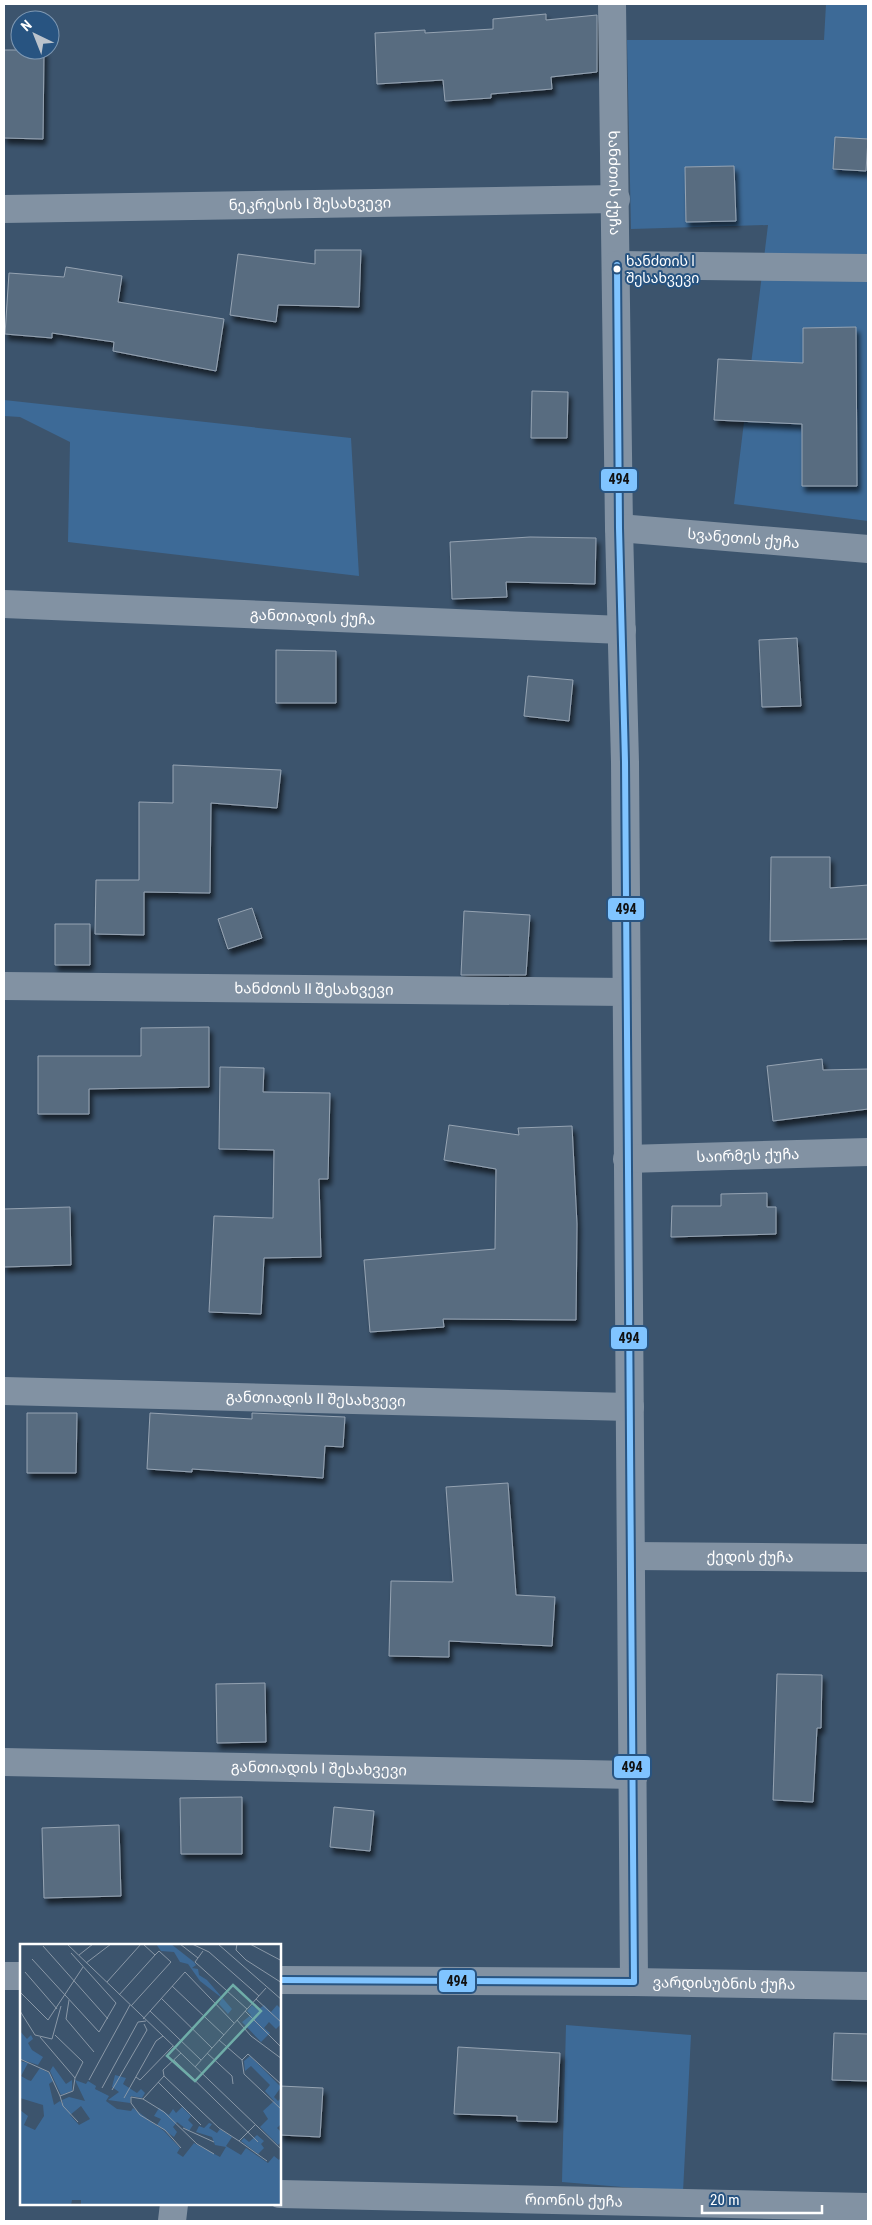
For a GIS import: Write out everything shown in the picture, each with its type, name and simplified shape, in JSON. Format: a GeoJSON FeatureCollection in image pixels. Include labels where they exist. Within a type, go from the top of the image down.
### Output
{"type":"FeatureCollection","features":[{"type":"Feature","properties":{"kind":"street","name":"ხანძთის ქუჩა"},"geometry":{"type":"LineString","coordinates":[[612,4],[617,265],[619,528],[625,762],[625,992],[634,1775],[634,1982]]}},
{"type":"Feature","properties":{"kind":"street","name":"ნეკრესის I შესახვევი"},"geometry":{"type":"LineString","coordinates":[[4,209],[616,199]]}},
{"type":"Feature","properties":{"kind":"street"},"geometry":{"type":"LineString","coordinates":[[617,265],[868,268]]}},
{"type":"Feature","properties":{"kind":"street","name":"სვანეთის ქუჩა"},"geometry":{"type":"LineString","coordinates":[[619,528],[868,549]]}},
{"type":"Feature","properties":{"kind":"street","name":"განთიადის ქუჩა"},"geometry":{"type":"LineString","coordinates":[[4,604],[622,630]]}},
{"type":"Feature","properties":{"kind":"street","name":"ხანძთის II შესახვევი"},"geometry":{"type":"LineString","coordinates":[[4,986],[625,992]]}},
{"type":"Feature","properties":{"kind":"street","name":"საირმეს ქუჩა"},"geometry":{"type":"LineString","coordinates":[[627,1159],[868,1152]]}},
{"type":"Feature","properties":{"kind":"street","name":"განთიადის II შესახვევი"},"geometry":{"type":"LineString","coordinates":[[4,1392],[630,1407]]}},
{"type":"Feature","properties":{"kind":"street","name":"ქედის ქუჩა"},"geometry":{"type":"LineString","coordinates":[[631,1556],[868,1558]]}},
{"type":"Feature","properties":{"kind":"street","name":"განთიადის I შესახვევი"},"geometry":{"type":"LineString","coordinates":[[4,1762],[634,1775]]}},
{"type":"Feature","properties":{"kind":"street"},"geometry":{"type":"LineString","coordinates":[[4,1976],[20,1976]]}},
{"type":"Feature","properties":{"kind":"street","name":"ვარდისუბნის ქუჩა"},"geometry":{"type":"LineString","coordinates":[[281,1980],[634,1982],[868,1986]]}},
{"type":"Feature","properties":{"kind":"street","name":"რიონის ქუჩა"},"geometry":{"type":"LineString","coordinates":[[281,2194],[868,2207]]}},
{"type":"Feature","properties":{"kind":"street"},"geometry":{"type":"LineString","coordinates":[[172,2221],[174,2205]]}},
{"type":"Feature","properties":{"kind":"shaded area"},"geometry":{"type":"Polygon","coordinates":[[[826,4],[868,4],[868,521],[734,504],[768,225],[631,229],[627,40],[824,40],[826,4]]]}},
{"type":"Feature","properties":{"kind":"shaded area"},"geometry":{"type":"Polygon","coordinates":[[[4,400],[351,438],[359,576],[68,542],[70,442],[20,417],[4,416],[4,400]]]}},
{"type":"Feature","properties":{"kind":"shaded area"},"geometry":{"type":"Polygon","coordinates":[[[566,2025],[691,2035],[683,2192],[562,2182],[566,2025]]]}},
{"type":"Feature","properties":{"kind":"building"},"geometry":{"type":"Polygon","coordinates":[[[546,14],[546,20],[597,15],[597,72],[551,77],[552,89],[491,94],[491,98],[445,101],[443,80],[377,84],[375,33],[425,30],[425,33],[493,29],[493,19],[546,14]]]}},
{"type":"Feature","properties":{"kind":"building"},"geometry":{"type":"Polygon","coordinates":[[[4,50],[10,50],[10,60],[44,60],[43,139],[4,138],[4,50]]]}},
{"type":"Feature","properties":{"kind":"building"},"geometry":{"type":"Polygon","coordinates":[[[835,137],[868,139],[866,171],[833,169],[835,137]]]}},
{"type":"Feature","properties":{"kind":"building"},"geometry":{"type":"Polygon","coordinates":[[[734,166],[736,221],[686,222],[685,167],[734,166]]]}},
{"type":"Feature","properties":{"kind":"building"},"geometry":{"type":"Polygon","coordinates":[[[315,250],[361,250],[359,307],[278,305],[276,322],[230,315],[238,254],[315,264],[315,250]]]}},
{"type":"Feature","properties":{"kind":"building"},"geometry":{"type":"Polygon","coordinates":[[[66,267],[122,276],[118,302],[224,319],[216,371],[113,351],[114,342],[52,333],[52,338],[5,334],[9,273],[64,277],[66,267]]]}},
{"type":"Feature","properties":{"kind":"building"},"geometry":{"type":"Polygon","coordinates":[[[856,327],[857,486],[802,486],[802,424],[714,420],[718,359],[803,363],[803,328],[856,327]]]}},
{"type":"Feature","properties":{"kind":"building"},"geometry":{"type":"Polygon","coordinates":[[[532,391],[568,392],[567,438],[531,438],[532,391]]]}},
{"type":"Feature","properties":{"kind":"building"},"geometry":{"type":"Polygon","coordinates":[[[530,537],[596,538],[595,584],[506,582],[507,597],[452,599],[450,542],[530,537]]]}},
{"type":"Feature","properties":{"kind":"building"},"geometry":{"type":"Polygon","coordinates":[[[797,638],[801,706],[762,707],[759,640],[797,638]]]}},
{"type":"Feature","properties":{"kind":"building"},"geometry":{"type":"Polygon","coordinates":[[[276,650],[336,651],[336,703],[276,703],[276,650]]]}},
{"type":"Feature","properties":{"kind":"building"},"geometry":{"type":"Polygon","coordinates":[[[528,676],[573,680],[569,721],[524,716],[528,676]]]}},
{"type":"Feature","properties":{"kind":"building"},"geometry":{"type":"Polygon","coordinates":[[[173,765],[281,770],[277,808],[211,803],[210,893],[144,892],[144,935],[95,934],[96,880],[139,880],[139,802],[173,803],[173,765]]]}},
{"type":"Feature","properties":{"kind":"building"},"geometry":{"type":"Polygon","coordinates":[[[771,857],[830,857],[830,888],[868,885],[868,939],[770,941],[771,857]]]}},
{"type":"Feature","properties":{"kind":"building"},"geometry":{"type":"Polygon","coordinates":[[[252,908],[262,938],[228,949],[218,919],[252,908]]]}},
{"type":"Feature","properties":{"kind":"building"},"geometry":{"type":"Polygon","coordinates":[[[464,911],[530,915],[526,975],[461,975],[464,911]]]}},
{"type":"Feature","properties":{"kind":"building"},"geometry":{"type":"Polygon","coordinates":[[[55,924],[90,924],[90,965],[55,965],[55,924]]]}},
{"type":"Feature","properties":{"kind":"building"},"geometry":{"type":"Polygon","coordinates":[[[209,1027],[209,1087],[89,1089],[89,1114],[38,1114],[38,1056],[141,1056],[141,1028],[209,1027]]]}},
{"type":"Feature","properties":{"kind":"building"},"geometry":{"type":"Polygon","coordinates":[[[822,1059],[823,1070],[868,1069],[868,1109],[773,1121],[767,1066],[822,1059]]]}},
{"type":"Feature","properties":{"kind":"building"},"geometry":{"type":"Polygon","coordinates":[[[220,1067],[264,1068],[263,1092],[330,1093],[328,1179],[319,1179],[321,1257],[264,1258],[261,1314],[209,1312],[214,1216],[273,1218],[274,1150],[219,1149],[220,1067]]]}},
{"type":"Feature","properties":{"kind":"building"},"geometry":{"type":"Polygon","coordinates":[[[449,1125],[519,1135],[518,1128],[572,1126],[577,1224],[576,1320],[443,1319],[444,1327],[370,1332],[364,1260],[495,1249],[496,1169],[444,1160],[449,1125]]]}},
{"type":"Feature","properties":{"kind":"building"},"geometry":{"type":"Polygon","coordinates":[[[767,1193],[767,1207],[776,1207],[776,1234],[671,1237],[672,1206],[721,1206],[721,1194],[767,1193]]]}},
{"type":"Feature","properties":{"kind":"building"},"geometry":{"type":"Polygon","coordinates":[[[70,1207],[71,1265],[4,1267],[4,1209],[70,1207]]]}},
{"type":"Feature","properties":{"kind":"building"},"geometry":{"type":"Polygon","coordinates":[[[27,1413],[77,1413],[76,1473],[27,1473],[27,1413]]]}},
{"type":"Feature","properties":{"kind":"building"},"geometry":{"type":"Polygon","coordinates":[[[150,1413],[252,1419],[252,1413],[345,1417],[343,1447],[325,1446],[323,1478],[192,1469],[192,1472],[147,1469],[150,1413]]]}},
{"type":"Feature","properties":{"kind":"building"},"geometry":{"type":"Polygon","coordinates":[[[508,1483],[516,1595],[555,1597],[552,1646],[449,1641],[449,1657],[389,1656],[391,1581],[453,1582],[446,1487],[508,1483]]]}},
{"type":"Feature","properties":{"kind":"building"},"geometry":{"type":"Polygon","coordinates":[[[777,1674],[822,1675],[821,1728],[817,1728],[813,1802],[773,1800],[777,1674]]]}},
{"type":"Feature","properties":{"kind":"building"},"geometry":{"type":"Polygon","coordinates":[[[265,1683],[266,1742],[217,1743],[216,1684],[265,1683]]]}},
{"type":"Feature","properties":{"kind":"building"},"geometry":{"type":"Polygon","coordinates":[[[242,1797],[242,1854],[181,1854],[180,1798],[242,1797]]]}},
{"type":"Feature","properties":{"kind":"building"},"geometry":{"type":"Polygon","coordinates":[[[334,1807],[374,1811],[370,1851],[330,1847],[334,1807]]]}},
{"type":"Feature","properties":{"kind":"building"},"geometry":{"type":"Polygon","coordinates":[[[119,1825],[121,1896],[44,1898],[42,1828],[119,1825]]]}},
{"type":"Feature","properties":{"kind":"building"},"geometry":{"type":"Polygon","coordinates":[[[834,2033],[868,2034],[868,2081],[832,2080],[834,2033]]]}},
{"type":"Feature","properties":{"kind":"building"},"geometry":{"type":"Polygon","coordinates":[[[458,2047],[560,2053],[557,2122],[517,2121],[517,2116],[454,2114],[458,2047]]]}},
{"type":"Feature","properties":{"kind":"building"},"geometry":{"type":"Polygon","coordinates":[[[281,2086],[323,2088],[320,2137],[281,2135],[281,2086]]]}},
{"type":"Feature","properties":{"kind":"transit line","name":"494"},"geometry":{"type":"LineString","coordinates":[[617,265],[619,528],[625,762],[634,1982]]}},
{"type":"Feature","properties":{"kind":"transit line","name":"494"},"geometry":{"type":"LineString","coordinates":[[281,1980],[634,1982]]}},
{"type":"Feature","properties":{"kind":"place","name":"ხანძთის I შესახვევი"},"geometry":{"type":"Point","coordinates":[617,269]}}]}
